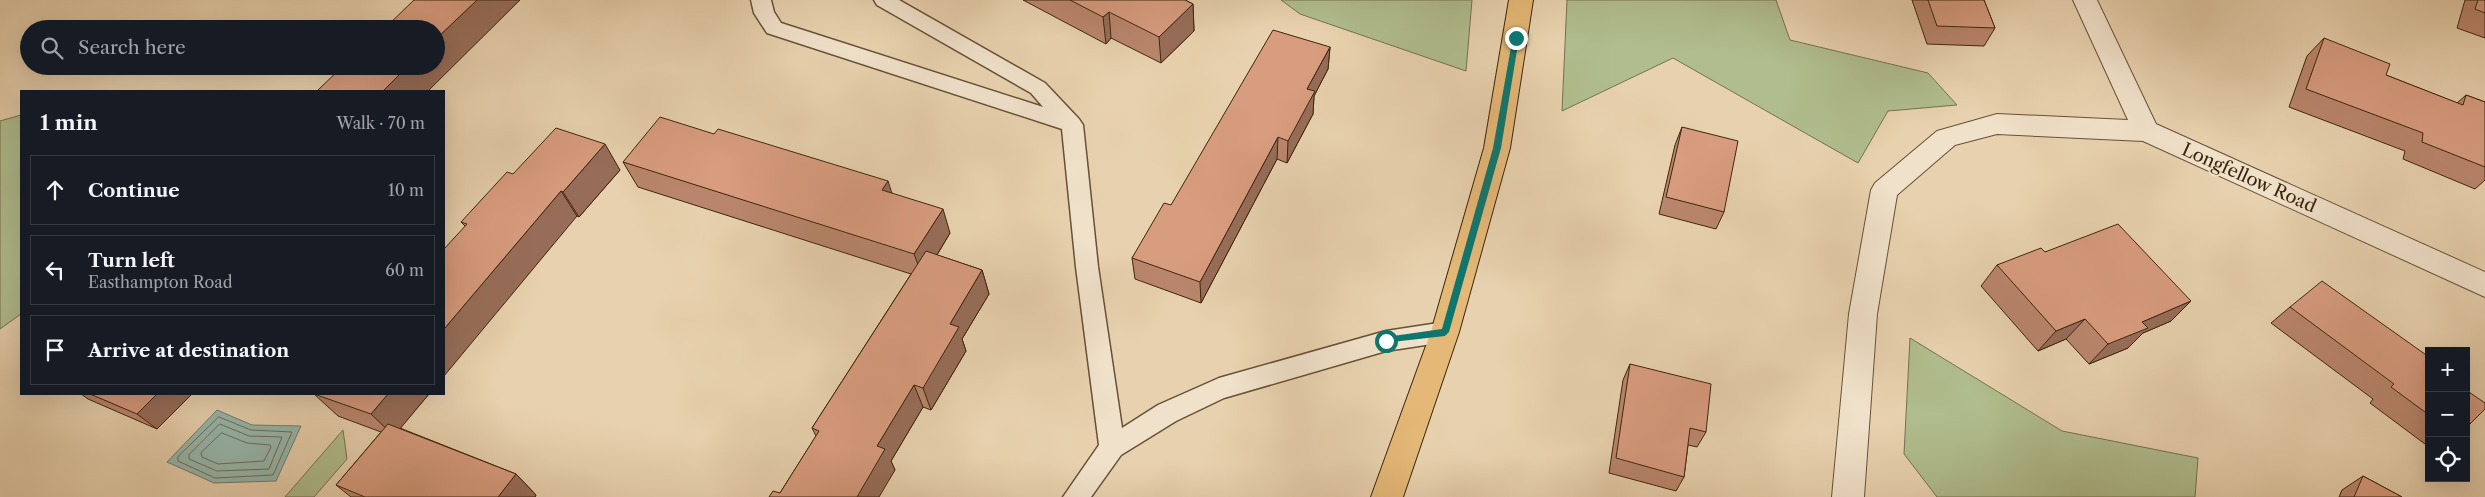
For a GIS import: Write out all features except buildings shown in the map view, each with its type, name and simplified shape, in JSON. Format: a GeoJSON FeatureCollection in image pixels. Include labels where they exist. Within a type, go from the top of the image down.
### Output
{"type":"FeatureCollection","features":[{"type":"Feature","properties":{"kind":"main road"},"geometry":{"type":"LineString","coordinates":[[1387,497],[1445,332],[1497,148],[1521,0]]}},
{"type":"Feature","properties":{"kind":"street"},"geometry":{"type":"LineString","coordinates":[[1848,497],[1863,314],[1884,190],[1946,138],[1997,124],[2146,131],[2085,0]]}},
{"type":"Feature","properties":{"kind":"street","name":"Longfellow Road"},"geometry":{"type":"LineString","coordinates":[[2146,131],[2485,284]]}},
{"type":"Feature","properties":{"kind":"lane"},"geometry":{"type":"LineString","coordinates":[[761,0],[764,13],[774,28],[1072,125]]}},
{"type":"Feature","properties":{"kind":"lane"},"geometry":{"type":"LineString","coordinates":[[884,0],[1038,88],[1072,125],[1087,267],[1112,447]]}},
{"type":"Feature","properties":{"kind":"lane"},"geometry":{"type":"LineString","coordinates":[[1076,497],[1112,447],[1168,413],[1219,389],[1386,341],[1445,332]]}},
{"type":"Feature","properties":{"kind":"green space"},"geometry":{"type":"Polygon","coordinates":[[[1281,0],[1472,0],[1466,71],[1300,14],[1281,0]]]}},
{"type":"Feature","properties":{"kind":"green space"},"geometry":{"type":"Polygon","coordinates":[[[1567,0],[1776,0],[1790,40],[1928,73],[1957,105],[1888,111],[1858,163],[1673,58],[1562,111],[1567,0]]]}},
{"type":"Feature","properties":{"kind":"green space"},"geometry":{"type":"Polygon","coordinates":[[[20,115],[20,315],[0,329],[0,121],[20,115]]]}},
{"type":"Feature","properties":{"kind":"green space"},"geometry":{"type":"Polygon","coordinates":[[[1910,338],[2062,431],[2198,458],[2195,497],[1937,497],[1904,454],[1910,338]]]}},
{"type":"Feature","properties":{"kind":"green space"},"geometry":{"type":"Polygon","coordinates":[[[343,430],[347,459],[314,497],[285,497],[343,430]]]}},
{"type":"Feature","properties":{"kind":"water"},"geometry":{"type":"Polygon","coordinates":[[[217,410],[252,425],[301,426],[276,481],[214,483],[167,462],[217,410]]]}},
{"type":"Feature","properties":{"kind":"route"},"geometry":{"type":"LineString","coordinates":[[1386,341],[1445,332],[1497,148],[1516,38]]}}]}
